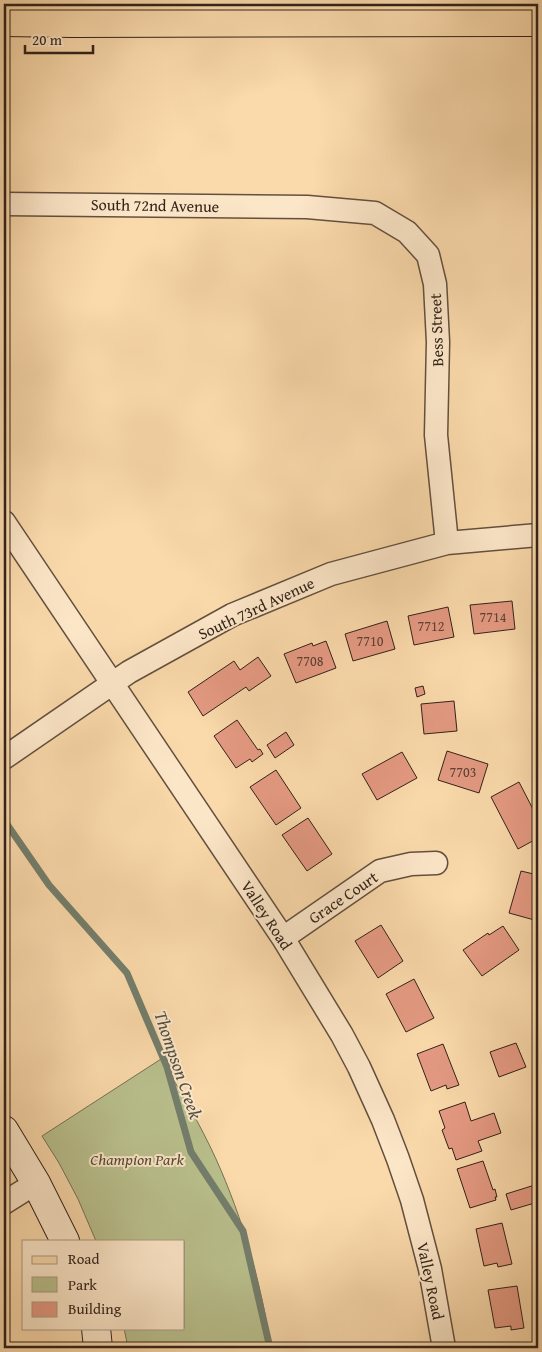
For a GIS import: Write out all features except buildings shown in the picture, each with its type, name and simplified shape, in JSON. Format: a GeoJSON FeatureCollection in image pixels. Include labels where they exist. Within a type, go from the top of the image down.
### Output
{"type":"FeatureCollection","features":[{"type":"Feature","properties":{"kind":"main road"},"geometry":{"type":"LineString","coordinates":[[4,22],[538,22]]}},
{"type":"Feature","properties":{"kind":"street","name":"South 72nd Avenue"},"geometry":{"type":"LineString","coordinates":[[4,204],[306,207]]}},
{"type":"Feature","properties":{"kind":"street","name":"Bess Street"},"geometry":{"type":"LineString","coordinates":[[306,207],[374,213],[407,232],[428,255],[435,284],[438,342],[436,435],[447,543]]}},
{"type":"Feature","properties":{"kind":"street","name":"Valley Road"},"geometry":{"type":"LineString","coordinates":[[4,522],[283,938],[342,1035],[383,1120],[412,1200],[430,1269],[444,1348]]}},
{"type":"Feature","properties":{"kind":"street","name":"South 73rd Avenue"},"geometry":{"type":"LineString","coordinates":[[4,758],[112,683],[232,615],[331,574],[447,543],[538,535]]}},
{"type":"Feature","properties":{"kind":"street","name":"Grace Court"},"geometry":{"type":"LineString","coordinates":[[283,938],[380,871],[410,864],[436,863]]}},
{"type":"Feature","properties":{"kind":"street"},"geometry":{"type":"LineString","coordinates":[[4,1130],[36,1183],[64,1240]]}},
{"type":"Feature","properties":{"kind":"street"},"geometry":{"type":"LineString","coordinates":[[4,1203],[36,1183]]}},
{"type":"Feature","properties":{"kind":"street"},"geometry":{"type":"LineString","coordinates":[[96,1330],[98,1348]]}},
{"type":"Feature","properties":{"kind":"green space","name":"Champion Park"},"geometry":{"type":"Polygon","coordinates":[[[161,1059],[203,1133],[235,1205],[256,1275],[271,1348],[128,1348],[124,1330],[185,1330],[185,1240],[96,1240],[78,1199],[42,1136],[161,1059]]]}},
{"type":"Feature","properties":{"kind":"waterway","name":"Thompson Creek"},"geometry":{"type":"LineString","coordinates":[[4,820],[49,885],[127,973],[167,1067],[191,1152],[243,1231],[270,1348]]}}]}
